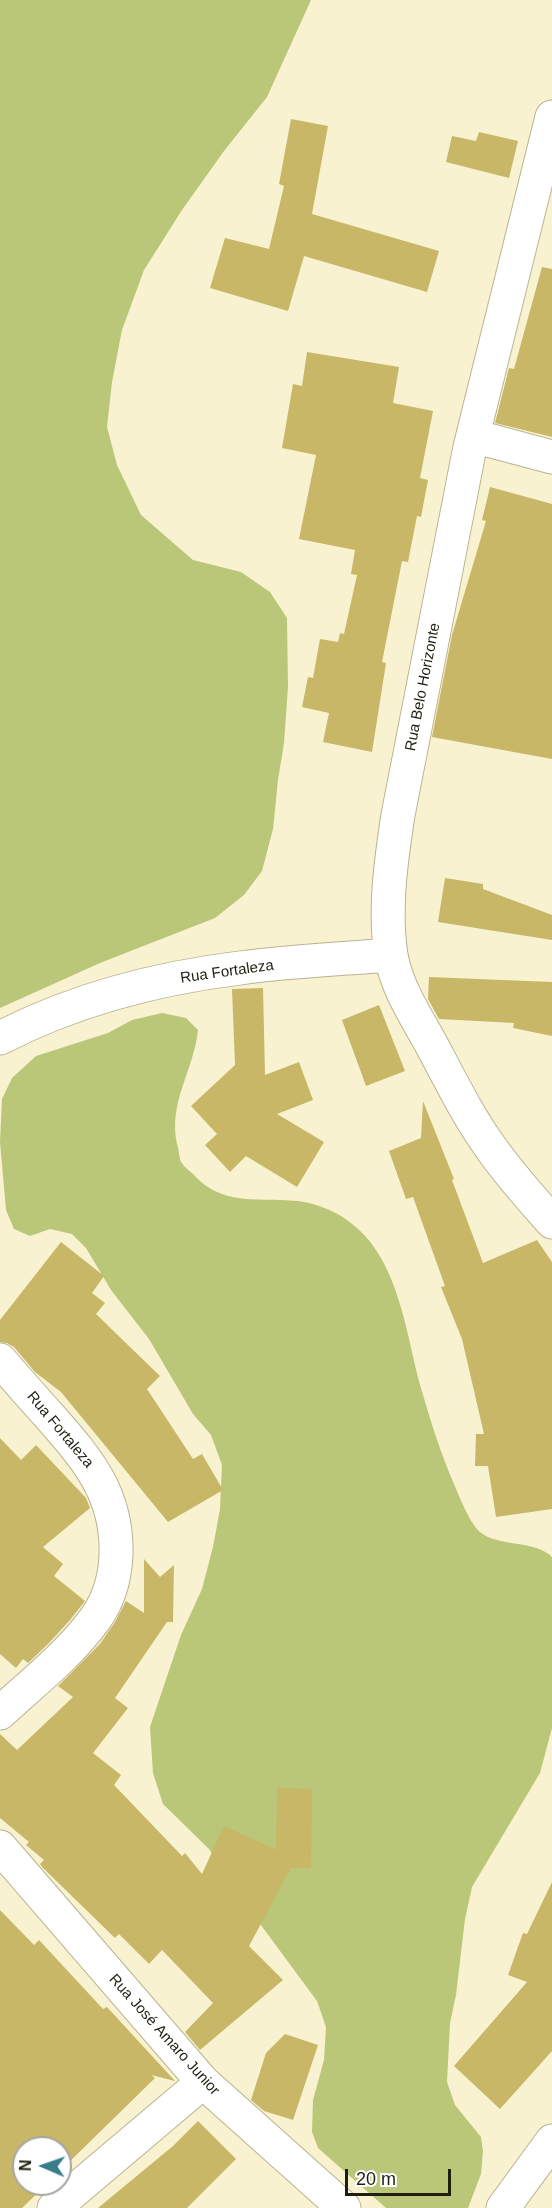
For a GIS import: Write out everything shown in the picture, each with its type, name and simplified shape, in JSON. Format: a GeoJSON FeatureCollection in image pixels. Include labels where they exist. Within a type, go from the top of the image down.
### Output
{"type":"FeatureCollection","features":[{"type":"Feature","properties":{"kind":"street","name":"Rua Belo Horizonte"},"geometry":{"type":"LineString","coordinates":[[552,117],[544,178],[473,436],[398,815],[388,899],[391,955],[396,975],[413,1012],[471,1117],[491,1148],[552,1221]]}},
{"type":"Feature","properties":{"kind":"street"},"geometry":{"type":"LineString","coordinates":[[473,436],[552,457]]}},
{"type":"Feature","properties":{"kind":"street","name":"Rua Fortaleza"},"geometry":{"type":"LineString","coordinates":[[0,1038],[46,1016],[97,998],[152,984],[240,968],[391,955]]}},
{"type":"Feature","properties":{"kind":"street","name":"Rua Fortaleza"},"geometry":{"type":"LineString","coordinates":[[0,1360],[91,1466],[110,1504],[117,1534],[116,1569],[112,1586],[100,1612],[78,1639],[0,1713]]}},
{"type":"Feature","properties":{"kind":"street","name":"Rua José Amaro Junior"},"geometry":{"type":"LineString","coordinates":[[0,1847],[203,2082],[344,2208]]}},
{"type":"Feature","properties":{"kind":"street"},"geometry":{"type":"LineString","coordinates":[[54,2208],[203,2082]]}},
{"type":"Feature","properties":{"kind":"street"},"geometry":{"type":"LineString","coordinates":[[503,2208],[552,2141]]}},
{"type":"Feature","properties":{"kind":"green space"},"geometry":{"type":"Polygon","coordinates":[[[0,0],[311,0],[267,97],[224,151],[182,210],[144,270],[122,330],[112,382],[107,427],[117,465],[141,515],[193,560],[241,572],[270,592],[287,618],[288,687],[284,743],[273,829],[262,871],[244,895],[215,918],[100,963],[0,1008],[0,0]]]}},
{"type":"Feature","properties":{"kind":"green space"},"geometry":{"type":"Polygon","coordinates":[[[162,1013],[186,1018],[198,1030],[196,1045],[176,1114],[175,1129],[182,1164],[207,1186],[220,1193],[249,1199],[309,1203],[334,1212],[357,1228],[371,1243],[391,1279],[435,1434],[462,1503],[472,1522],[487,1537],[536,1548],[552,1557],[552,1728],[540,1773],[472,1887],[465,1919],[456,1995],[450,2023],[447,2082],[455,2105],[481,2137],[483,2151],[481,2174],[468,2208],[386,2208],[318,2148],[312,2132],[313,2100],[324,2060],[326,2027],[317,2001],[235,1890],[209,1849],[163,1804],[153,1773],[150,1727],[181,1635],[202,1589],[220,1509],[222,1465],[211,1435],[193,1414],[149,1339],[111,1290],[86,1248],[72,1234],[50,1229],[30,1236],[14,1229],[6,1210],[0,1142],[2,1099],[12,1078],[36,1056],[108,1033],[132,1020],[162,1013]]]}},
{"type":"Feature","properties":{"kind":"building"},"geometry":{"type":"Polygon","coordinates":[[[291,119],[328,126],[312,214],[439,251],[427,292],[304,256],[288,311],[210,288],[225,238],[269,249],[284,186],[279,184],[291,119]]]}},
{"type":"Feature","properties":{"kind":"building"},"geometry":{"type":"Polygon","coordinates":[[[479,132],[518,141],[509,178],[446,162],[452,136],[476,141],[479,132]]]}},
{"type":"Feature","properties":{"kind":"building"},"geometry":{"type":"Polygon","coordinates":[[[542,267],[552,269],[552,437],[495,423],[509,368],[514,369],[542,267]]]}},
{"type":"Feature","properties":{"kind":"building"},"geometry":{"type":"Polygon","coordinates":[[[307,352],[399,367],[393,403],[433,411],[420,478],[428,480],[421,517],[417,516],[408,562],[402,561],[382,662],[386,663],[372,752],[323,742],[329,713],[302,707],[308,677],[313,678],[320,639],[338,642],[340,633],[344,634],[357,575],[351,574],[355,550],[299,539],[316,455],[282,448],[293,384],[302,386],[307,352]]]}},
{"type":"Feature","properties":{"kind":"building"},"geometry":{"type":"Polygon","coordinates":[[[490,487],[552,504],[552,759],[432,737],[452,635],[486,521],[482,520],[490,487]]]}},
{"type":"Feature","properties":{"kind":"building"},"geometry":{"type":"Polygon","coordinates":[[[445,878],[483,884],[483,889],[552,915],[552,940],[438,922],[445,878]]]}},
{"type":"Feature","properties":{"kind":"building"},"geometry":{"type":"Polygon","coordinates":[[[429,977],[552,982],[552,1036],[513,1028],[514,1023],[439,1019],[428,999],[429,977]]]}},
{"type":"Feature","properties":{"kind":"building"},"geometry":{"type":"Polygon","coordinates":[[[263,988],[265,1075],[299,1062],[313,1100],[277,1114],[324,1142],[297,1187],[246,1156],[230,1172],[205,1145],[217,1134],[191,1106],[235,1065],[232,989],[263,988]]]}},
{"type":"Feature","properties":{"kind":"building"},"geometry":{"type":"Polygon","coordinates":[[[379,1005],[405,1071],[366,1086],[342,1020],[379,1005]]]}},
{"type":"Feature","properties":{"kind":"building"},"geometry":{"type":"Polygon","coordinates":[[[423,1101],[454,1179],[452,1180],[483,1263],[537,1240],[552,1262],[552,1509],[496,1517],[488,1466],[475,1466],[476,1434],[484,1434],[462,1339],[441,1287],[445,1286],[413,1197],[406,1199],[389,1151],[421,1138],[423,1101]]]}},
{"type":"Feature","properties":{"kind":"building"},"geometry":{"type":"Polygon","coordinates":[[[61,1242],[104,1276],[92,1293],[105,1303],[96,1314],[160,1376],[147,1389],[193,1459],[202,1454],[223,1490],[168,1522],[61,1392],[35,1372],[14,1347],[0,1342],[0,1320],[61,1242]]]}},
{"type":"Feature","properties":{"kind":"building"},"geometry":{"type":"Polygon","coordinates":[[[0,1438],[21,1460],[36,1445],[86,1498],[90,1508],[43,1547],[63,1564],[54,1576],[85,1601],[49,1643],[28,1663],[23,1659],[16,1668],[0,1654],[0,1438]]]}},
{"type":"Feature","properties":{"kind":"building"},"geometry":{"type":"Polygon","coordinates":[[[144,1559],[160,1577],[174,1565],[173,1622],[167,1622],[115,1698],[128,1708],[93,1753],[121,1775],[114,1785],[182,1856],[185,1853],[202,1874],[224,1826],[276,1850],[277,1788],[312,1789],[311,1868],[291,1868],[249,1946],[283,1980],[200,2050],[185,2032],[213,2003],[162,1950],[149,1964],[119,1934],[115,1938],[43,1868],[40,1864],[44,1860],[26,1845],[29,1842],[0,1818],[0,1734],[17,1750],[73,1697],[58,1686],[100,1644],[126,1601],[144,1613],[144,1559]]]}},
{"type":"Feature","properties":{"kind":"building"},"geometry":{"type":"Polygon","coordinates":[[[552,1882],[552,2051],[500,2109],[454,2066],[527,1982],[508,1975],[523,1933],[527,1934],[552,1882]]]}},
{"type":"Feature","properties":{"kind":"building"},"geometry":{"type":"Polygon","coordinates":[[[0,1910],[34,1945],[39,1940],[103,2009],[107,2007],[175,2081],[151,2075],[155,2078],[72,2159],[72,2136],[12,2136],[12,2196],[34,2196],[22,2208],[0,2208],[0,1910]]]}},
{"type":"Feature","properties":{"kind":"building"},"geometry":{"type":"Polygon","coordinates":[[[285,2034],[318,2045],[293,2120],[264,2111],[251,2100],[266,2053],[285,2034]]]}},
{"type":"Feature","properties":{"kind":"building"},"geometry":{"type":"Polygon","coordinates":[[[198,2121],[236,2159],[187,2208],[98,2208],[173,2146],[198,2121]]]}}]}
